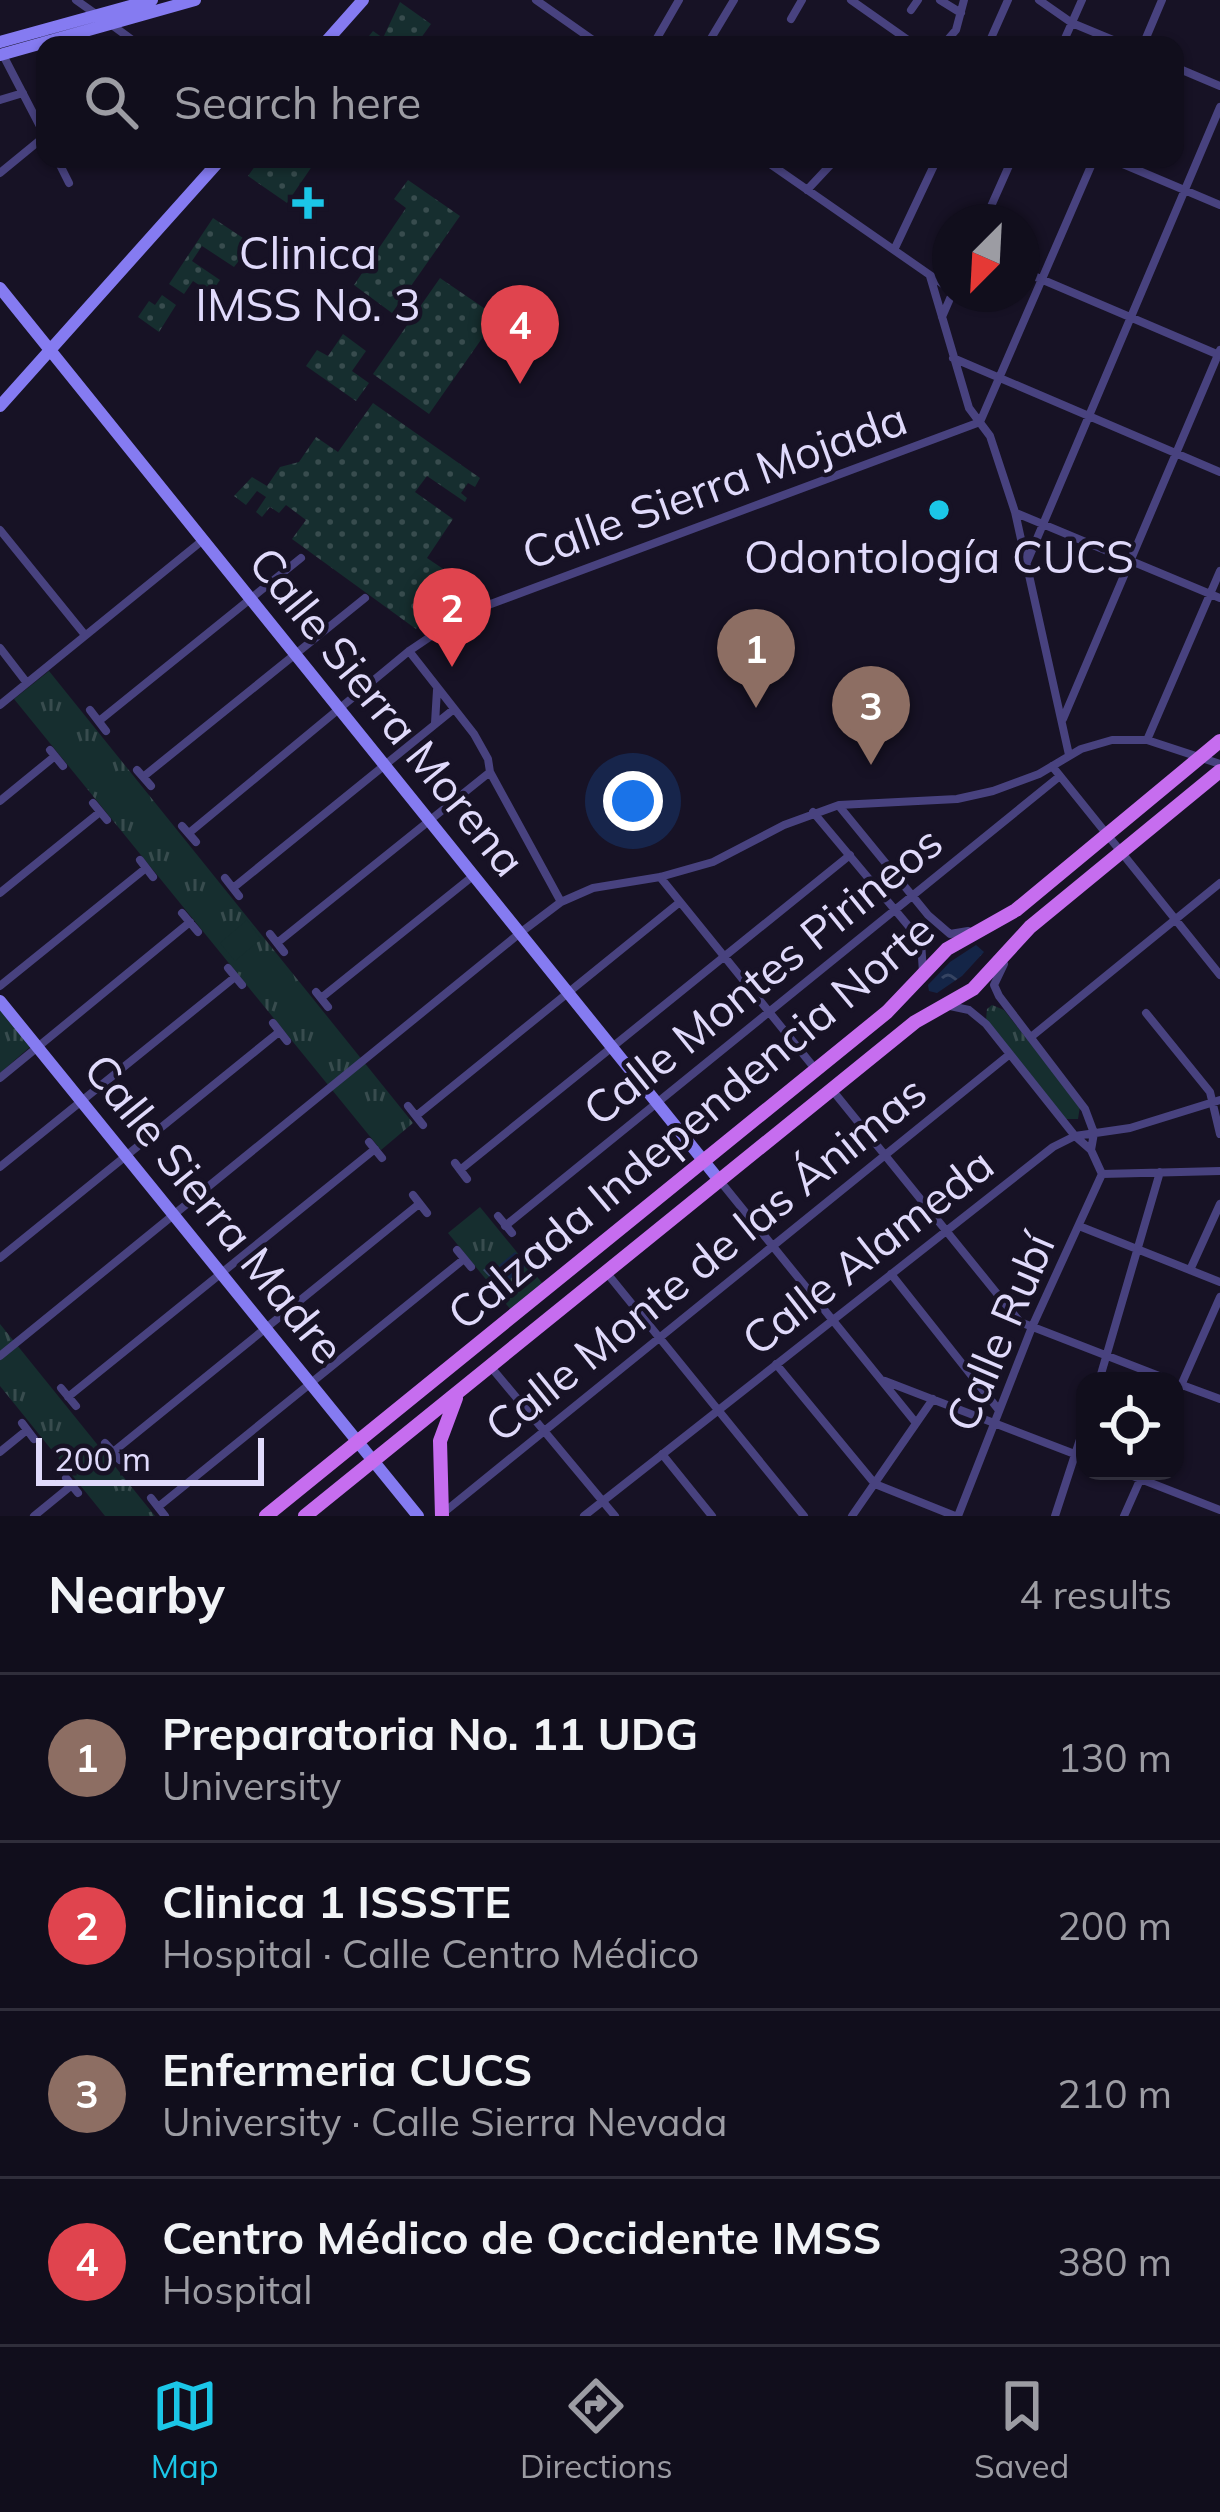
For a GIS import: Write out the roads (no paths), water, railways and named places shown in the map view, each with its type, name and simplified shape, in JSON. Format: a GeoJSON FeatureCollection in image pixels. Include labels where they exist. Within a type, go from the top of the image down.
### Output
{"type":"FeatureCollection","features":[{"type":"Feature","properties":{"kind":"main road","name":"Calzada Independencia Norte"},"geometry":{"type":"LineString","coordinates":[[266,1516],[887,1012],[956,943],[993,926],[1220,741]]}},
{"type":"Feature","properties":{"kind":"main road","name":"Calzada Independencia Norte"},"geometry":{"type":"LineString","coordinates":[[312,1514],[915,1022],[973,989],[1012,945],[1220,768]]}},
{"type":"Feature","properties":{"kind":"main road"},"geometry":{"type":"LineString","coordinates":[[442,1515],[440,1441],[458,1393]]}},
{"type":"Feature","properties":{"kind":"street"},"geometry":{"type":"LineString","coordinates":[[76,0],[127,36]]}},
{"type":"Feature","properties":{"kind":"street"},"geometry":{"type":"LineString","coordinates":[[39,36],[97,15],[195,0]]}},
{"type":"Feature","properties":{"kind":"street"},"geometry":{"type":"LineString","coordinates":[[331,36],[363,0]]}},
{"type":"Feature","properties":{"kind":"street"},"geometry":{"type":"LineString","coordinates":[[536,0],[587,36]]}},
{"type":"Feature","properties":{"kind":"street"},"geometry":{"type":"LineString","coordinates":[[550,10],[558,0]]}},
{"type":"Feature","properties":{"kind":"street"},"geometry":{"type":"LineString","coordinates":[[658,36],[679,0]]}},
{"type":"Feature","properties":{"kind":"street"},"geometry":{"type":"LineString","coordinates":[[712,36],[734,0]]}},
{"type":"Feature","properties":{"kind":"street"},"geometry":{"type":"LineString","coordinates":[[791,19],[802,0]]}},
{"type":"Feature","properties":{"kind":"street"},"geometry":{"type":"LineString","coordinates":[[851,0],[866,4],[904,36]]}},
{"type":"Feature","properties":{"kind":"street"},"geometry":{"type":"LineString","coordinates":[[911,10],[918,0]]}},
{"type":"Feature","properties":{"kind":"street"},"geometry":{"type":"LineString","coordinates":[[940,0],[961,13]]}},
{"type":"Feature","properties":{"kind":"street"},"geometry":{"type":"LineString","coordinates":[[951,36],[964,0]]}},
{"type":"Feature","properties":{"kind":"street"},"geometry":{"type":"LineString","coordinates":[[992,36],[1008,0]]}},
{"type":"Feature","properties":{"kind":"street"},"geometry":{"type":"LineString","coordinates":[[1039,0],[1104,36]]}},
{"type":"Feature","properties":{"kind":"street"},"geometry":{"type":"LineString","coordinates":[[1066,36],[1082,0]]}},
{"type":"Feature","properties":{"kind":"street"},"geometry":{"type":"LineString","coordinates":[[1147,36],[1162,0]]}},
{"type":"Feature","properties":{"kind":"street"},"geometry":{"type":"LineString","coordinates":[[60,36],[110,24],[141,5]]}},
{"type":"Feature","properties":{"kind":"street"},"geometry":{"type":"LineString","coordinates":[[139,36],[141,5]]}},
{"type":"Feature","properties":{"kind":"street"},"geometry":{"type":"LineString","coordinates":[[1,50],[36,37]]}},
{"type":"Feature","properties":{"kind":"street"},"geometry":{"type":"LineString","coordinates":[[1,50],[36,42]]}},
{"type":"Feature","properties":{"kind":"street"},"geometry":{"type":"LineString","coordinates":[[1,50],[36,118]]}},
{"type":"Feature","properties":{"kind":"street"},"geometry":{"type":"LineString","coordinates":[[1184,71],[1220,86]]}},
{"type":"Feature","properties":{"kind":"street"},"geometry":{"type":"LineString","coordinates":[[0,100],[23,93]]}},
{"type":"Feature","properties":{"kind":"street"},"geometry":{"type":"LineString","coordinates":[[1027,563],[1220,107]]}},
{"type":"Feature","properties":{"kind":"street"},"geometry":{"type":"LineString","coordinates":[[0,173],[36,143]]}},
{"type":"Feature","properties":{"kind":"street"},"geometry":{"type":"LineString","coordinates":[[62,168],[69,183]]}},
{"type":"Feature","properties":{"kind":"street"},"geometry":{"type":"LineString","coordinates":[[0,406],[213,168]]}},
{"type":"Feature","properties":{"kind":"street"},"geometry":{"type":"LineString","coordinates":[[776,168],[930,276],[969,408],[990,436],[1015,512],[1069,755]]}},
{"type":"Feature","properties":{"kind":"street"},"geometry":{"type":"LineString","coordinates":[[807,190],[828,168]]}},
{"type":"Feature","properties":{"kind":"street"},"geometry":{"type":"LineString","coordinates":[[894,250],[933,168]]}},
{"type":"Feature","properties":{"kind":"street"},"geometry":{"type":"LineString","coordinates":[[992,204],[1008,168]]}},
{"type":"Feature","properties":{"kind":"street"},"geometry":{"type":"LineString","coordinates":[[980,422],[1090,168]]}},
{"type":"Feature","properties":{"kind":"street"},"geometry":{"type":"LineString","coordinates":[[1132,168],[1220,205]]}},
{"type":"Feature","properties":{"kind":"street"},"geometry":{"type":"LineString","coordinates":[[1040,279],[1220,353],[1063,721]]}},
{"type":"Feature","properties":{"kind":"street","name":"Calle Sierra Morena"},"geometry":{"type":"LineString","coordinates":[[0,288],[719,1180]]}},
{"type":"Feature","properties":{"kind":"street"},"geometry":{"type":"LineString","coordinates":[[941,319],[944,312]]}},
{"type":"Feature","properties":{"kind":"street"},"geometry":{"type":"LineString","coordinates":[[953,358],[1220,472]]}},
{"type":"Feature","properties":{"kind":"street","name":"Calle Sierra Mojada"},"geometry":{"type":"LineString","coordinates":[[196,842],[185,829],[341,710],[409,651],[464,614],[980,422]]}},
{"type":"Feature","properties":{"kind":"street"},"geometry":{"type":"LineString","coordinates":[[1015,512],[1215,596]]}},
{"type":"Feature","properties":{"kind":"street"},"geometry":{"type":"LineString","coordinates":[[0,530],[85,635]]}},
{"type":"Feature","properties":{"kind":"street"},"geometry":{"type":"LineString","coordinates":[[0,705],[203,540]]}},
{"type":"Feature","properties":{"kind":"street"},"geometry":{"type":"LineString","coordinates":[[99,722],[301,558]]}},
{"type":"Feature","properties":{"kind":"street"},"geometry":{"type":"LineString","coordinates":[[1148,740],[1215,596],[1220,571]]}},
{"type":"Feature","properties":{"kind":"street"},"geometry":{"type":"LineString","coordinates":[[151,786],[140,773],[365,598]]}},
{"type":"Feature","properties":{"kind":"street"},"geometry":{"type":"LineString","coordinates":[[0,648],[27,683]]}},
{"type":"Feature","properties":{"kind":"street"},"geometry":{"type":"LineString","coordinates":[[409,651],[483,748],[490,772],[561,902]]}},
{"type":"Feature","properties":{"kind":"street"},"geometry":{"type":"LineString","coordinates":[[434,724],[437,688]]}},
{"type":"Feature","properties":{"kind":"street"},"geometry":{"type":"LineString","coordinates":[[225,878],[236,892],[454,709]]}},
{"type":"Feature","properties":{"kind":"street"},"geometry":{"type":"LineString","coordinates":[[90,710],[106,731]]}},
{"type":"Feature","properties":{"kind":"street"},"geometry":{"type":"LineString","coordinates":[[0,1356],[561,902],[593,888],[713,862],[813,812],[838,805],[973,796],[1008,787],[1069,755],[1112,740],[1148,740],[1220,768]]}},
{"type":"Feature","properties":{"kind":"street"},"geometry":{"type":"LineString","coordinates":[[0,801],[53,753],[63,766]]}},
{"type":"Feature","properties":{"kind":"street"},"geometry":{"type":"LineString","coordinates":[[1052,766],[1220,975]]}},
{"type":"Feature","properties":{"kind":"street"},"geometry":{"type":"LineString","coordinates":[[270,934],[280,947],[490,772]]}},
{"type":"Feature","properties":{"kind":"street","name":"Calle Montes Pirineos"},"geometry":{"type":"LineString","coordinates":[[497,1216],[508,1229],[1060,776]]}},
{"type":"Feature","properties":{"kind":"street"},"geometry":{"type":"LineString","coordinates":[[0,893],[104,816],[93,803]]}},
{"type":"Feature","properties":{"kind":"street"},"geometry":{"type":"LineString","coordinates":[[838,805],[912,896],[950,934],[993,926]]}},
{"type":"Feature","properties":{"kind":"street"},"geometry":{"type":"LineString","coordinates":[[813,812],[921,941],[923,973]]}},
{"type":"Feature","properties":{"kind":"street"},"geometry":{"type":"LineString","coordinates":[[461,1171],[850,855]]}},
{"type":"Feature","properties":{"kind":"street"},"geometry":{"type":"LineString","coordinates":[[0,986],[143,864],[154,877]]}},
{"type":"Feature","properties":{"kind":"street"},"geometry":{"type":"LineString","coordinates":[[328,1007],[319,995],[474,875]]}},
{"type":"Feature","properties":{"kind":"street"},"geometry":{"type":"LineString","coordinates":[[660,877],[816,1070]]}},
{"type":"Feature","properties":{"kind":"street"},"geometry":{"type":"LineString","coordinates":[[1031,1037],[1220,883]]}},
{"type":"Feature","properties":{"kind":"street"},"geometry":{"type":"LineString","coordinates":[[416,1116],[680,902]]}},
{"type":"Feature","properties":{"kind":"street"},"geometry":{"type":"LineString","coordinates":[[182,913],[198,932]]}},
{"type":"Feature","properties":{"kind":"street"},"geometry":{"type":"LineString","coordinates":[[0,1078],[190,922]]}},
{"type":"Feature","properties":{"kind":"street"},"geometry":{"type":"LineString","coordinates":[[1012,945],[994,985],[1085,1108],[1094,1133],[1091,1150]]}},
{"type":"Feature","properties":{"kind":"street"},"geometry":{"type":"LineString","coordinates":[[0,1167],[238,981],[228,968]]}},
{"type":"Feature","properties":{"kind":"street","name":"Calle Sierra Madre"},"geometry":{"type":"LineString","coordinates":[[0,1001],[418,1516]]}},
{"type":"Feature","properties":{"kind":"street"},"geometry":{"type":"LineString","coordinates":[[942,1007],[953,1005],[976,1014],[1091,1150],[1102,1174],[1220,1171]]}},
{"type":"Feature","properties":{"kind":"street"},"geometry":{"type":"LineString","coordinates":[[1146,1013],[1217,1101],[1220,1134]]}},
{"type":"Feature","properties":{"kind":"street"},"geometry":{"type":"LineString","coordinates":[[0,1258],[276,1028],[287,1041]]}},
{"type":"Feature","properties":{"kind":"street","name":"Calle Monte de las Ánimas"},"geometry":{"type":"LineString","coordinates":[[442,1515],[1010,1054]]}},
{"type":"Feature","properties":{"kind":"street"},"geometry":{"type":"LineString","coordinates":[[832,1089],[1019,1322],[1148,1372]]}},
{"type":"Feature","properties":{"kind":"street","name":"Calle Alameda"},"geometry":{"type":"LineString","coordinates":[[584,1516],[1052,1147],[1075,1136],[1130,1128],[1217,1101]]}},
{"type":"Feature","properties":{"kind":"street"},"geometry":{"type":"LineString","coordinates":[[408,1106],[423,1125]]}},
{"type":"Feature","properties":{"kind":"street"},"geometry":{"type":"LineString","coordinates":[[76,1406],[65,1392],[221,1273],[372,1146],[382,1158]]}},
{"type":"Feature","properties":{"kind":"street"},"geometry":{"type":"LineString","coordinates":[[1102,1372],[1160,1172]]}},
{"type":"Feature","properties":{"kind":"street","name":"Calle Rubí"},"geometry":{"type":"LineString","coordinates":[[957,1516],[1032,1327],[1102,1174]]}},
{"type":"Feature","properties":{"kind":"street"},"geometry":{"type":"LineString","coordinates":[[719,1180],[916,1423]]}},
{"type":"Feature","properties":{"kind":"street"},"geometry":{"type":"LineString","coordinates":[[105,1442],[116,1456],[416,1199],[427,1213]]}},
{"type":"Feature","properties":{"kind":"street"},"geometry":{"type":"LineString","coordinates":[[1190,1270],[1220,1204]]}},
{"type":"Feature","properties":{"kind":"street"},"geometry":{"type":"LineString","coordinates":[[1079,1226],[1220,1282]]}},
{"type":"Feature","properties":{"kind":"street"},"geometry":{"type":"LineString","coordinates":[[151,1498],[161,1512],[311,1384],[468,1263],[457,1250]]}},
{"type":"Feature","properties":{"kind":"street"},"geometry":{"type":"LineString","coordinates":[[606,1272],[804,1516]]}},
{"type":"Feature","properties":{"kind":"street"},"geometry":{"type":"LineString","coordinates":[[891,1274],[999,1410]]}},
{"type":"Feature","properties":{"kind":"street"},"geometry":{"type":"LineString","coordinates":[[1181,1372],[1220,1297]]}},
{"type":"Feature","properties":{"kind":"street"},"geometry":{"type":"LineString","coordinates":[[776,1364],[874,1484],[957,1516]]}},
{"type":"Feature","properties":{"kind":"street"},"geometry":{"type":"LineString","coordinates":[[490,1366],[615,1516]]}},
{"type":"Feature","properties":{"kind":"street"},"geometry":{"type":"LineString","coordinates":[[884,1380],[1076,1454]]}},
{"type":"Feature","properties":{"kind":"street"},"geometry":{"type":"LineString","coordinates":[[1184,1385],[1220,1399]]}},
{"type":"Feature","properties":{"kind":"street"},"geometry":{"type":"LineString","coordinates":[[852,1516],[933,1400]]}},
{"type":"Feature","properties":{"kind":"street"},"geometry":{"type":"LineString","coordinates":[[0,1452],[28,1431]]}},
{"type":"Feature","properties":{"kind":"street"},"geometry":{"type":"LineString","coordinates":[[662,1454],[712,1516]]}},
{"type":"Feature","properties":{"kind":"street"},"geometry":{"type":"LineString","coordinates":[[1055,1516],[1076,1466]]}},
{"type":"Feature","properties":{"kind":"street"},"geometry":{"type":"LineString","coordinates":[[1124,1516],[1140,1480]]}},
{"type":"Feature","properties":{"kind":"street"},"geometry":{"type":"LineString","coordinates":[[1152,1480],[1220,1513]]}},
{"type":"Feature","properties":{"kind":"street"},"geometry":{"type":"LineString","coordinates":[[34,1516],[72,1486]]}},
{"type":"Feature","properties":{"kind":"water"},"geometry":{"type":"Polygon","coordinates":[[[976,945],[984,952],[962,976],[937,993],[929,991],[928,985],[950,962],[976,945]]]}},
{"type":"Feature","properties":{"kind":"water"},"geometry":{"type":"Polygon","coordinates":[[[515,1252],[526,1266],[499,1288],[483,1270],[494,1261],[498,1266],[515,1252]]]}},
{"type":"Feature","properties":{"kind":"place","name":"Clinica IMSS No. 3"},"geometry":{"type":"Point","coordinates":[308,203]}},
{"type":"Feature","properties":{"kind":"place","name":"Centro Médico de Occidente IMSS"},"geometry":{"type":"Point","coordinates":[520,384]}},
{"type":"Feature","properties":{"kind":"place","name":"Odontología CUCS"},"geometry":{"type":"Point","coordinates":[939,510]}},
{"type":"Feature","properties":{"kind":"place","name":"Clinica 1 ISSSTE"},"geometry":{"type":"Point","coordinates":[452,667]}},
{"type":"Feature","properties":{"kind":"place","name":"Preparatoria No. 11 UDG"},"geometry":{"type":"Point","coordinates":[756,708]}},
{"type":"Feature","properties":{"kind":"place","name":"Enfermeria CUCS"},"geometry":{"type":"Point","coordinates":[871,765]}}]}
